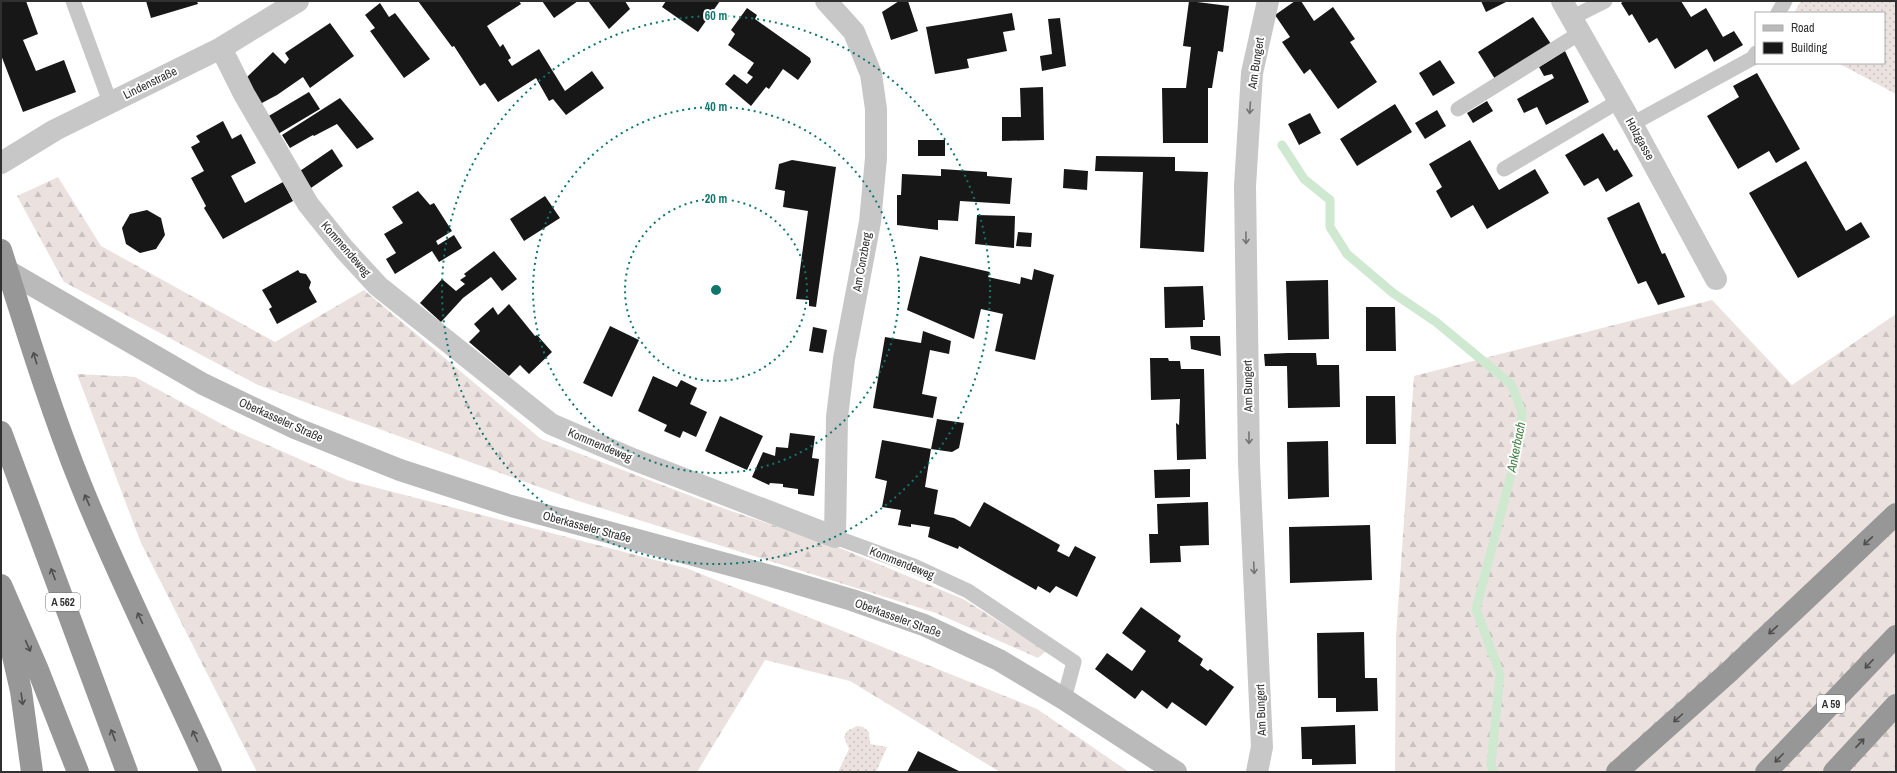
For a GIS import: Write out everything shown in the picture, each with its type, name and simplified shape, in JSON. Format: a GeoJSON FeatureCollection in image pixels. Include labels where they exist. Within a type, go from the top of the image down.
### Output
{"type":"FeatureCollection","features":[{"type":"Feature","properties":{"kind":"highway"},"geometry":{"type":"LineString","coordinates":[[1,250],[47,395],[97,521],[211,772]]}},
{"type":"Feature","properties":{"kind":"highway","name":"A 562"},"geometry":{"type":"LineString","coordinates":[[1,432],[127,772]]}},
{"type":"Feature","properties":{"kind":"highway"},"geometry":{"type":"LineString","coordinates":[[1617,772],[1730,671],[1896,514]]}},
{"type":"Feature","properties":{"kind":"highway"},"geometry":{"type":"LineString","coordinates":[[1,585],[38,670],[78,772]]}},
{"type":"Feature","properties":{"kind":"highway"},"geometry":{"type":"LineString","coordinates":[[1,606],[21,691],[32,772]]}},
{"type":"Feature","properties":{"kind":"highway","name":"A 59"},"geometry":{"type":"LineString","coordinates":[[1766,772],[1896,636]]}},
{"type":"Feature","properties":{"kind":"highway"},"geometry":{"type":"LineString","coordinates":[[1834,772],[1896,705]]}},
{"type":"Feature","properties":{"kind":"street","name":"Lindenstraße"},"geometry":{"type":"LineString","coordinates":[[1,163],[55,130],[221,48],[298,1]]}},
{"type":"Feature","properties":{"kind":"street","name":"Am Conzberg"},"geometry":{"type":"LineString","coordinates":[[826,1],[854,32],[871,74],[876,109],[876,158],[870,222],[844,358],[837,417],[835,537]]}},
{"type":"Feature","properties":{"kind":"street","name":"Am Bungert"},"geometry":{"type":"LineString","coordinates":[[1257,772],[1262,748],[1250,463],[1245,186],[1252,73],[1268,1]]}},
{"type":"Feature","properties":{"kind":"street","name":"Holzgasse"},"geometry":{"type":"LineString","coordinates":[[1571,17],[1632,124],[1716,279]]}},
{"type":"Feature","properties":{"kind":"street","name":"Kommendeweg"},"geometry":{"type":"LineString","coordinates":[[221,48],[244,94],[308,204],[344,249],[378,286],[551,424],[635,460],[835,537]]}},
{"type":"Feature","properties":{"kind":"street","name":"Oberkasseler Straße"},"geometry":{"type":"LineString","coordinates":[[1,267],[203,384],[295,428],[400,470],[508,505],[771,576],[924,625],[999,660],[1064,699],[1176,772]]}},
{"type":"Feature","properties":{"kind":"lane"},"geometry":{"type":"LineString","coordinates":[[73,1],[110,102]]}},
{"type":"Feature","properties":{"kind":"lane"},"geometry":{"type":"LineString","coordinates":[[1458,109],[1571,17],[1605,1]]}},
{"type":"Feature","properties":{"kind":"lane"},"geometry":{"type":"LineString","coordinates":[[1779,12],[1785,1]]}},
{"type":"Feature","properties":{"kind":"lane"},"geometry":{"type":"LineString","coordinates":[[1632,124],[1753,58],[1755,55]]}},
{"type":"Feature","properties":{"kind":"lane"},"geometry":{"type":"LineString","coordinates":[[1504,169],[1619,102]]}},
{"type":"Feature","properties":{"kind":"lane","name":"Kommendeweg"},"geometry":{"type":"LineString","coordinates":[[835,537],[914,566],[968,591],[1074,662],[1064,699]]}},
{"type":"Feature","properties":{"kind":"green space"},"geometry":{"type":"Polygon","coordinates":[[[1801,1],[1896,1],[1896,94],[1840,64],[1885,64],[1885,12],[1795,12],[1801,1]]]}},
{"type":"Feature","properties":{"kind":"green space"},"geometry":{"type":"Polygon","coordinates":[[[58,177],[101,246],[275,342],[364,290],[541,439],[728,510],[835,546],[963,599],[1046,651],[1038,658],[936,613],[575,500],[258,385],[64,282],[17,196],[58,177]]]}},
{"type":"Feature","properties":{"kind":"green space"},"geometry":{"type":"Polygon","coordinates":[[[1712,300],[1792,385],[1896,314],[1896,772],[1395,772],[1396,636],[1414,376],[1712,300]]]}},
{"type":"Feature","properties":{"kind":"green space"},"geometry":{"type":"Polygon","coordinates":[[[77,374],[135,377],[231,429],[347,480],[686,568],[1037,709],[1129,772],[1000,772],[850,681],[765,660],[697,772],[257,772],[141,543],[77,374]]]}},
{"type":"Feature","properties":{"kind":"green space"},"geometry":{"type":"Polygon","coordinates":[[[857,726],[863,727],[869,732],[870,744],[887,747],[876,772],[838,772],[849,749],[844,737],[847,731],[857,726]]]}},
{"type":"Feature","properties":{"kind":"building"},"geometry":{"type":"Polygon","coordinates":[[[1,1],[26,1],[38,34],[23,40],[36,71],[64,60],[76,92],[23,112],[1,55],[1,1]]]}},
{"type":"Feature","properties":{"kind":"building"},"geometry":{"type":"Polygon","coordinates":[[[146,1],[197,1],[198,4],[151,18],[146,1]]]}},
{"type":"Feature","properties":{"kind":"building"},"geometry":{"type":"Polygon","coordinates":[[[418,1],[519,1],[521,4],[487,26],[500,47],[503,44],[511,58],[508,60],[512,66],[539,49],[565,91],[592,71],[604,88],[566,115],[553,99],[549,101],[536,78],[498,102],[485,83],[480,86],[454,46],[452,47],[418,1]]]}},
{"type":"Feature","properties":{"kind":"building"},"geometry":{"type":"Polygon","coordinates":[[[542,1],[578,1],[554,18],[542,1]]]}},
{"type":"Feature","properties":{"kind":"building"},"geometry":{"type":"Polygon","coordinates":[[[588,1],[625,1],[630,9],[609,29],[588,1]]]}},
{"type":"Feature","properties":{"kind":"building"},"geometry":{"type":"Polygon","coordinates":[[[666,1],[720,1],[698,32],[662,7],[666,1]]]}},
{"type":"Feature","properties":{"kind":"building"},"geometry":{"type":"Polygon","coordinates":[[[899,1],[908,1],[918,31],[891,40],[882,12],[899,1]]]}},
{"type":"Feature","properties":{"kind":"building"},"geometry":{"type":"Polygon","coordinates":[[[1189,1],[1229,6],[1223,52],[1218,51],[1212,88],[1208,88],[1208,143],[1163,143],[1162,88],[1186,88],[1191,47],[1183,46],[1189,1]]]}},
{"type":"Feature","properties":{"kind":"building"},"geometry":{"type":"Polygon","coordinates":[[[1295,1],[1301,1],[1314,21],[1333,7],[1355,39],[1350,42],[1377,82],[1338,109],[1310,69],[1304,74],[1282,42],[1290,37],[1275,15],[1295,1]]]}},
{"type":"Feature","properties":{"kind":"building"},"geometry":{"type":"Polygon","coordinates":[[[1481,1],[1508,1],[1486,12],[1481,1]]]}},
{"type":"Feature","properties":{"kind":"building"},"geometry":{"type":"Polygon","coordinates":[[[1624,1],[1681,1],[1691,17],[1706,8],[1723,37],[1734,31],[1743,45],[1714,62],[1707,49],[1675,69],[1657,38],[1649,43],[1632,14],[1629,16],[1621,3],[1624,1]]]}},
{"type":"Feature","properties":{"kind":"building"},"geometry":{"type":"Polygon","coordinates":[[[380,3],[389,17],[395,13],[430,59],[404,78],[370,31],[375,28],[365,15],[380,3]]]}},
{"type":"Feature","properties":{"kind":"building"},"geometry":{"type":"Polygon","coordinates":[[[747,8],[757,15],[755,19],[810,58],[811,62],[798,80],[783,69],[769,89],[766,87],[751,106],[725,84],[734,74],[747,84],[753,77],[747,73],[754,63],[728,45],[735,34],[731,30],[747,8]]]}},
{"type":"Feature","properties":{"kind":"building"},"geometry":{"type":"Polygon","coordinates":[[[1012,13],[1015,30],[1003,32],[1007,51],[967,59],[969,68],[935,74],[926,27],[1012,13]]]}},
{"type":"Feature","properties":{"kind":"building"},"geometry":{"type":"Polygon","coordinates":[[[1533,17],[1551,44],[1495,79],[1478,52],[1533,17]]]}},
{"type":"Feature","properties":{"kind":"building"},"geometry":{"type":"Polygon","coordinates":[[[1060,18],[1066,66],[1042,71],[1040,56],[1052,54],[1048,19],[1060,18]]]}},
{"type":"Feature","properties":{"kind":"building"},"geometry":{"type":"Polygon","coordinates":[[[330,23],[354,56],[310,88],[303,77],[277,95],[260,104],[246,78],[273,52],[285,64],[289,59],[285,53],[330,23]]]}},
{"type":"Feature","properties":{"kind":"building"},"geometry":{"type":"Polygon","coordinates":[[[1565,51],[1589,102],[1546,125],[1537,107],[1524,113],[1517,99],[1554,78],[1552,74],[1544,76],[1539,67],[1565,51]]]}},
{"type":"Feature","properties":{"kind":"building"},"geometry":{"type":"Polygon","coordinates":[[[1440,60],[1455,83],[1433,96],[1419,73],[1440,60]]]}},
{"type":"Feature","properties":{"kind":"building"},"geometry":{"type":"Polygon","coordinates":[[[1757,73],[1800,149],[1776,163],[1769,151],[1738,169],[1707,116],[1739,97],[1733,86],[1757,73]]]}},
{"type":"Feature","properties":{"kind":"building"},"geometry":{"type":"Polygon","coordinates":[[[1043,87],[1044,140],[1002,141],[1002,117],[1021,117],[1020,88],[1043,87]]]}},
{"type":"Feature","properties":{"kind":"building"},"geometry":{"type":"Polygon","coordinates":[[[309,92],[320,109],[278,134],[267,117],[309,92]]]}},
{"type":"Feature","properties":{"kind":"building"},"geometry":{"type":"Polygon","coordinates":[[[340,98],[374,139],[357,149],[337,124],[290,148],[282,135],[340,98]]]}},
{"type":"Feature","properties":{"kind":"building"},"geometry":{"type":"Polygon","coordinates":[[[1487,101],[1493,111],[1473,123],[1467,113],[1487,101]]]}},
{"type":"Feature","properties":{"kind":"building"},"geometry":{"type":"Polygon","coordinates":[[[1395,104],[1412,132],[1357,166],[1340,139],[1395,104]]]}},
{"type":"Feature","properties":{"kind":"building"},"geometry":{"type":"Polygon","coordinates":[[[1437,110],[1446,126],[1425,139],[1415,123],[1437,110]]]}},
{"type":"Feature","properties":{"kind":"building"},"geometry":{"type":"Polygon","coordinates":[[[1310,113],[1321,133],[1299,145],[1288,124],[1310,113]]]}},
{"type":"Feature","properties":{"kind":"building"},"geometry":{"type":"Polygon","coordinates":[[[223,121],[232,139],[241,134],[256,163],[231,176],[245,203],[283,182],[293,201],[223,239],[204,208],[206,206],[191,178],[204,171],[191,147],[200,142],[196,136],[223,121]]]}},
{"type":"Feature","properties":{"kind":"building"},"geometry":{"type":"Polygon","coordinates":[[[1603,133],[1614,151],[1617,149],[1633,176],[1606,192],[1598,178],[1584,186],[1565,155],[1603,133]]]}},
{"type":"Feature","properties":{"kind":"building"},"geometry":{"type":"Polygon","coordinates":[[[918,140],[945,140],[945,156],[918,156],[918,140]]]}},
{"type":"Feature","properties":{"kind":"building"},"geometry":{"type":"Polygon","coordinates":[[[1470,140],[1499,190],[1535,169],[1549,193],[1487,229],[1473,205],[1451,218],[1436,191],[1442,187],[1429,164],[1470,140]]]}},
{"type":"Feature","properties":{"kind":"building"},"geometry":{"type":"Polygon","coordinates":[[[332,149],[343,166],[308,190],[297,173],[332,149]]]}},
{"type":"Feature","properties":{"kind":"building"},"geometry":{"type":"Polygon","coordinates":[[[1096,156],[1175,157],[1175,171],[1208,172],[1204,252],[1140,248],[1143,172],[1095,171],[1096,156]]]}},
{"type":"Feature","properties":{"kind":"building"},"geometry":{"type":"Polygon","coordinates":[[[792,160],[836,167],[816,307],[809,306],[809,300],[796,299],[808,211],[783,207],[785,191],[775,189],[779,164],[792,160]]]}},
{"type":"Feature","properties":{"kind":"building"},"geometry":{"type":"Polygon","coordinates":[[[1806,161],[1846,231],[1861,222],[1870,237],[1798,278],[1749,193],[1806,161]]]}},
{"type":"Feature","properties":{"kind":"building"},"geometry":{"type":"Polygon","coordinates":[[[941,169],[987,172],[987,176],[1012,178],[1010,204],[960,201],[958,221],[938,220],[938,230],[897,225],[897,195],[901,195],[902,174],[941,176],[941,169]]]}},
{"type":"Feature","properties":{"kind":"building"},"geometry":{"type":"Polygon","coordinates":[[[1064,169],[1088,171],[1087,190],[1063,188],[1064,169]]]}},
{"type":"Feature","properties":{"kind":"building"},"geometry":{"type":"Polygon","coordinates":[[[418,191],[430,205],[434,203],[452,231],[436,241],[438,245],[454,235],[462,248],[439,262],[432,251],[395,274],[386,259],[396,253],[384,234],[403,223],[392,207],[418,191]]]}},
{"type":"Feature","properties":{"kind":"building"},"geometry":{"type":"Polygon","coordinates":[[[545,196],[560,218],[524,241],[510,219],[545,196]]]}},
{"type":"Feature","properties":{"kind":"building"},"geometry":{"type":"Polygon","coordinates":[[[1639,202],[1662,254],[1665,253],[1685,297],[1658,305],[1646,281],[1638,284],[1607,218],[1639,202]]]}},
{"type":"Feature","properties":{"kind":"building"},"geometry":{"type":"Polygon","coordinates":[[[147,210],[161,218],[165,235],[156,249],[140,253],[126,244],[122,228],[130,214],[147,210]]]}},
{"type":"Feature","properties":{"kind":"building"},"geometry":{"type":"Polygon","coordinates":[[[977,215],[1015,216],[1014,248],[975,244],[977,215]]]}},
{"type":"Feature","properties":{"kind":"building"},"geometry":{"type":"Polygon","coordinates":[[[1018,232],[1032,233],[1031,247],[1016,246],[1018,232]]]}},
{"type":"Feature","properties":{"kind":"building"},"geometry":{"type":"Polygon","coordinates":[[[494,251],[517,279],[502,291],[491,277],[463,298],[441,322],[420,303],[442,279],[456,291],[465,284],[460,280],[466,276],[464,274],[494,251]]]}},
{"type":"Feature","properties":{"kind":"building"},"geometry":{"type":"Polygon","coordinates":[[[920,256],[990,272],[988,277],[1020,284],[1021,277],[1032,280],[1034,269],[1054,275],[1035,360],[995,351],[1003,314],[981,309],[974,339],[907,310],[920,256]]]}},
{"type":"Feature","properties":{"kind":"building"},"geometry":{"type":"Polygon","coordinates":[[[298,270],[300,273],[306,274],[311,282],[309,288],[317,302],[277,324],[269,309],[272,307],[262,290],[298,270]]]}},
{"type":"Feature","properties":{"kind":"building"},"geometry":{"type":"Polygon","coordinates":[[[1328,280],[1329,339],[1288,340],[1286,281],[1328,280]]]}},
{"type":"Feature","properties":{"kind":"building"},"geometry":{"type":"Polygon","coordinates":[[[1203,286],[1205,320],[1203,320],[1203,327],[1165,328],[1164,287],[1203,286]]]}},
{"type":"Feature","properties":{"kind":"building"},"geometry":{"type":"Polygon","coordinates":[[[509,304],[535,336],[537,335],[552,352],[529,374],[520,365],[509,376],[469,342],[480,331],[474,324],[493,307],[498,315],[509,304]]]}},
{"type":"Feature","properties":{"kind":"building"},"geometry":{"type":"Polygon","coordinates":[[[1366,307],[1395,307],[1396,351],[1366,351],[1366,307]]]}},
{"type":"Feature","properties":{"kind":"building"},"geometry":{"type":"Polygon","coordinates":[[[610,326],[639,340],[612,397],[583,383],[610,326]]]}},
{"type":"Feature","properties":{"kind":"building"},"geometry":{"type":"Polygon","coordinates":[[[813,327],[827,330],[823,353],[809,351],[813,327]]]}},
{"type":"Feature","properties":{"kind":"building"},"geometry":{"type":"Polygon","coordinates":[[[923,331],[951,341],[949,354],[930,350],[922,394],[937,397],[933,418],[873,408],[885,337],[921,343],[923,331]]]}},
{"type":"Feature","properties":{"kind":"building"},"geometry":{"type":"Polygon","coordinates":[[[1190,336],[1220,336],[1221,356],[1191,349],[1190,336]]]}},
{"type":"Feature","properties":{"kind":"building"},"geometry":{"type":"Polygon","coordinates":[[[1316,353],[1317,365],[1339,365],[1340,407],[1288,408],[1287,366],[1265,366],[1264,354],[1316,353]]]}},
{"type":"Feature","properties":{"kind":"building"},"geometry":{"type":"Polygon","coordinates":[[[1150,358],[1168,358],[1169,361],[1180,361],[1181,369],[1204,369],[1206,459],[1177,460],[1176,423],[1179,425],[1180,399],[1151,400],[1150,358]]]}},
{"type":"Feature","properties":{"kind":"building"},"geometry":{"type":"Polygon","coordinates":[[[653,376],[677,387],[681,380],[697,388],[690,404],[707,412],[696,437],[683,431],[680,438],[664,431],[667,425],[638,411],[653,376]]]}},
{"type":"Feature","properties":{"kind":"building"},"geometry":{"type":"Polygon","coordinates":[[[1366,396],[1395,396],[1396,444],[1366,444],[1366,396]]]}},
{"type":"Feature","properties":{"kind":"building"},"geometry":{"type":"Polygon","coordinates":[[[720,416],[763,436],[747,470],[705,451],[720,416]]]}},
{"type":"Feature","properties":{"kind":"building"},"geometry":{"type":"Polygon","coordinates":[[[937,419],[964,423],[959,448],[952,452],[931,449],[937,419]]]}},
{"type":"Feature","properties":{"kind":"building"},"geometry":{"type":"Polygon","coordinates":[[[790,433],[815,436],[812,458],[819,459],[814,496],[798,494],[798,489],[783,487],[783,484],[770,483],[769,485],[752,477],[763,452],[775,456],[776,447],[788,448],[790,433]]]}},
{"type":"Feature","properties":{"kind":"building"},"geometry":{"type":"Polygon","coordinates":[[[882,440],[931,449],[925,487],[938,490],[934,514],[954,518],[970,527],[984,502],[1060,545],[1057,551],[1069,557],[1075,546],[1096,557],[1077,597],[1056,586],[1050,593],[1038,586],[1036,590],[959,546],[958,549],[928,537],[930,527],[911,524],[911,527],[898,525],[901,510],[882,507],[887,481],[875,478],[882,440]]]}},
{"type":"Feature","properties":{"kind":"building"},"geometry":{"type":"Polygon","coordinates":[[[1328,441],[1329,497],[1288,499],[1287,442],[1328,441]]]}},
{"type":"Feature","properties":{"kind":"building"},"geometry":{"type":"Polygon","coordinates":[[[1190,469],[1190,497],[1155,498],[1154,470],[1190,469]]]}},
{"type":"Feature","properties":{"kind":"building"},"geometry":{"type":"Polygon","coordinates":[[[1208,502],[1209,545],[1180,546],[1181,562],[1150,563],[1149,534],[1158,534],[1157,504],[1208,502]]]}},
{"type":"Feature","properties":{"kind":"building"},"geometry":{"type":"Polygon","coordinates":[[[1370,525],[1372,580],[1290,583],[1289,527],[1370,525]]]}},
{"type":"Feature","properties":{"kind":"building"},"geometry":{"type":"Polygon","coordinates":[[[1141,607],[1181,636],[1178,641],[1203,659],[1200,665],[1208,671],[1210,669],[1234,687],[1206,726],[1172,702],[1167,709],[1142,690],[1135,699],[1095,669],[1107,653],[1132,671],[1146,651],[1122,633],[1141,607]]]}},
{"type":"Feature","properties":{"kind":"building"},"geometry":{"type":"Polygon","coordinates":[[[1364,632],[1365,678],[1377,678],[1378,711],[1336,712],[1336,698],[1318,698],[1317,633],[1364,632]]]}},
{"type":"Feature","properties":{"kind":"building"},"geometry":{"type":"Polygon","coordinates":[[[1355,725],[1356,764],[1312,765],[1312,759],[1302,759],[1301,727],[1355,725]]]}},
{"type":"Feature","properties":{"kind":"building"},"geometry":{"type":"Polygon","coordinates":[[[918,751],[961,772],[907,772],[918,751]]]}},
{"type":"Feature","properties":{"kind":"waterway","name":"Ankerbach"},"geometry":{"type":"LineString","coordinates":[[1282,145],[1304,179],[1330,200],[1330,227],[1347,254],[1393,293],[1436,322],[1511,384],[1522,412],[1519,444],[1476,609],[1500,674],[1491,765],[1494,772]]}}]}
